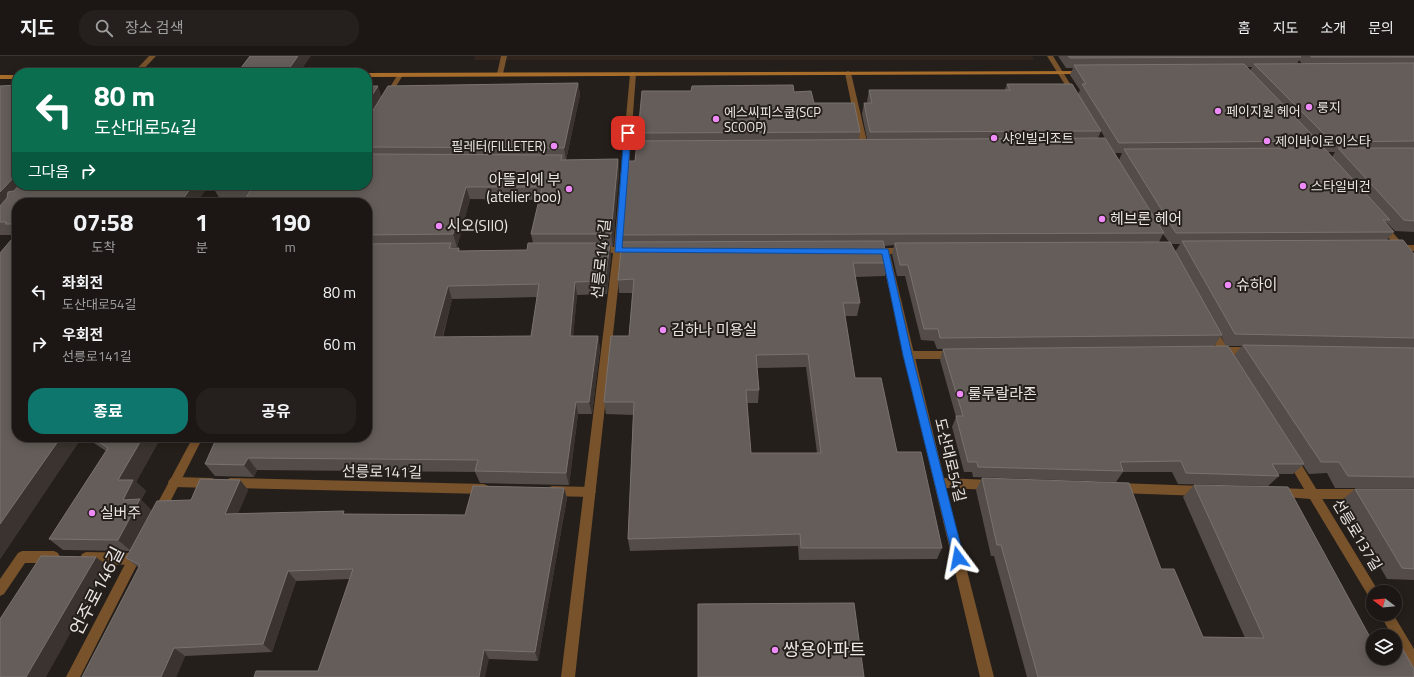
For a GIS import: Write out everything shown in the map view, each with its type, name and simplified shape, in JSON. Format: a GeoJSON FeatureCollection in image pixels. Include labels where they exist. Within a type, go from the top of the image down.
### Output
{"type":"FeatureCollection","features":[{"type":"Feature","properties":{"kind":"main road"},"geometry":{"type":"LineString","coordinates":[[372,75],[1092,72]]}},
{"type":"Feature","properties":{"kind":"main road"},"geometry":{"type":"LineString","coordinates":[[0,77],[12,77]]}},
{"type":"Feature","properties":{"kind":"street"},"geometry":{"type":"LineString","coordinates":[[141,68],[153,56]]}},
{"type":"Feature","properties":{"kind":"street"},"geometry":{"type":"LineString","coordinates":[[500,74],[504,56]]}},
{"type":"Feature","properties":{"kind":"street"},"geometry":{"type":"LineString","coordinates":[[1050,56],[1080,106]]}},
{"type":"Feature","properties":{"kind":"street"},"geometry":{"type":"LineString","coordinates":[[848,73],[864,146]]}},
{"type":"Feature","properties":{"kind":"street","name":"선릉로141길"},"geometry":{"type":"LineString","coordinates":[[568,677],[618,250],[621,164],[630,148],[633,74]]}},
{"type":"Feature","properties":{"kind":"street"},"geometry":{"type":"LineString","coordinates":[[382,106],[400,75]]}},
{"type":"Feature","properties":{"kind":"street"},"geometry":{"type":"LineString","coordinates":[[1376,219],[1414,261]]}},
{"type":"Feature","properties":{"kind":"street"},"geometry":{"type":"LineString","coordinates":[[1386,248],[1414,248]]}},
{"type":"Feature","properties":{"kind":"street"},"geometry":{"type":"LineString","coordinates":[[587,250],[642,250]]}},
{"type":"Feature","properties":{"kind":"street"},"geometry":{"type":"LineString","coordinates":[[862,251],[917,251]]}},
{"type":"Feature","properties":{"kind":"street","name":"도산대로54길"},"geometry":{"type":"LineString","coordinates":[[885,251],[907,355],[941,483],[987,677]]}},
{"type":"Feature","properties":{"kind":"street"},"geometry":{"type":"LineString","coordinates":[[1205,317],[1223,351],[1232,364]]}},
{"type":"Feature","properties":{"kind":"street"},"geometry":{"type":"LineString","coordinates":[[1208,351],[1263,352]]}},
{"type":"Feature","properties":{"kind":"street"},"geometry":{"type":"LineString","coordinates":[[907,355],[963,354]]}},
{"type":"Feature","properties":{"kind":"street"},"geometry":{"type":"LineString","coordinates":[[152,524],[195,442]]}},
{"type":"Feature","properties":{"kind":"street","name":"선릉로137길"},"geometry":{"type":"LineString","coordinates":[[1285,448],[1368,585]]}},
{"type":"Feature","properties":{"kind":"street","name":"선릉로141길"},"geometry":{"type":"LineString","coordinates":[[174,482],[494,489]]}},
{"type":"Feature","properties":{"kind":"street"},"geometry":{"type":"LineString","coordinates":[[941,483],[1004,485]]}},
{"type":"Feature","properties":{"kind":"street"},"geometry":{"type":"LineString","coordinates":[[1108,488],[1211,491]]}},
{"type":"Feature","properties":{"kind":"street"},"geometry":{"type":"LineString","coordinates":[[542,490],[590,492]]}},
{"type":"Feature","properties":{"kind":"street","name":"선릉로137길"},"geometry":{"type":"LineString","coordinates":[[1267,493],[1314,494]]}},
{"type":"Feature","properties":{"kind":"street"},"geometry":{"type":"LineString","coordinates":[[1314,494],[1376,494]]}},
{"type":"Feature","properties":{"kind":"street","name":"언주로146길"},"geometry":{"type":"LineString","coordinates":[[73,677],[145,538]]}},
{"type":"Feature","properties":{"kind":"street"},"geometry":{"type":"LineString","coordinates":[[0,590],[22,557],[134,559]]}},
{"type":"Feature","properties":{"kind":"street"},"geometry":{"type":"LineString","coordinates":[[1390,621],[1414,662]]}},
{"type":"Feature","properties":{"kind":"shaded area"},"geometry":{"type":"Polygon","coordinates":[[[475,56],[1032,56],[1034,60],[474,60],[475,56]]]}},
{"type":"Feature","properties":{"kind":"building"},"geometry":{"type":"Polygon","coordinates":[[[250,56],[298,56],[290,68],[241,68],[250,56]]]}},
{"type":"Feature","properties":{"kind":"building"},"geometry":{"type":"Polygon","coordinates":[[[1068,56],[1300,56],[1301,57],[1070,58],[1068,56]]]}},
{"type":"Feature","properties":{"kind":"building"},"geometry":{"type":"Polygon","coordinates":[[[1414,56],[1414,57],[1311,57],[1414,56]]]}},
{"type":"Feature","properties":{"kind":"building"},"geometry":{"type":"Polygon","coordinates":[[[1414,63],[1414,141],[1332,142],[1254,64],[1414,63]]]}},
{"type":"Feature","properties":{"kind":"building"},"geometry":{"type":"Polygon","coordinates":[[[1244,64],[1318,141],[1119,143],[1082,84],[1086,84],[1074,65],[1244,64]]]}},
{"type":"Feature","properties":{"kind":"building"},"geometry":{"type":"Polygon","coordinates":[[[578,83],[564,148],[372,147],[372,112],[388,86],[578,83]]]}},
{"type":"Feature","properties":{"kind":"building"},"geometry":{"type":"Polygon","coordinates":[[[1007,84],[1072,84],[1101,131],[870,132],[864,103],[872,103],[869,90],[1010,90],[1007,84]]]}},
{"type":"Feature","properties":{"kind":"building"},"geometry":{"type":"Polygon","coordinates":[[[12,85],[12,179],[0,192],[0,86],[12,85]]]}},
{"type":"Feature","properties":{"kind":"building"},"geometry":{"type":"Polygon","coordinates":[[[793,85],[794,92],[811,91],[814,103],[854,103],[860,132],[638,133],[642,91],[691,91],[692,86],[793,85]]]}},
{"type":"Feature","properties":{"kind":"building"},"geometry":{"type":"Polygon","coordinates":[[[372,86],[378,86],[372,95],[372,86]]]}},
{"type":"Feature","properties":{"kind":"building"},"geometry":{"type":"Polygon","coordinates":[[[1105,138],[1164,233],[622,235],[629,161],[635,161],[637,141],[1105,138]]]}},
{"type":"Feature","properties":{"kind":"building"},"geometry":{"type":"Polygon","coordinates":[[[1324,148],[1390,220],[1383,220],[1394,232],[1176,233],[1124,149],[1324,148]]]}},
{"type":"Feature","properties":{"kind":"building"},"geometry":{"type":"Polygon","coordinates":[[[1338,148],[1414,148],[1414,221],[1404,220],[1338,148]]]}},
{"type":"Feature","properties":{"kind":"building"},"geometry":{"type":"Polygon","coordinates":[[[372,154],[562,155],[561,160],[618,159],[611,234],[531,234],[542,187],[466,187],[453,234],[372,235],[372,198],[246,198],[251,190],[372,190],[372,154]]]}},
{"type":"Feature","properties":{"kind":"building"},"geometry":{"type":"Polygon","coordinates":[[[189,190],[184,198],[12,198],[12,224],[5,224],[7,222],[0,222],[0,206],[7,198],[8,192],[189,190]]]}},
{"type":"Feature","properties":{"kind":"building"},"geometry":{"type":"Polygon","coordinates":[[[12,239],[12,442],[57,442],[0,524],[0,253],[12,239]]]}},
{"type":"Feature","properties":{"kind":"building"},"geometry":{"type":"Polygon","coordinates":[[[1403,240],[1414,254],[1414,338],[1235,334],[1182,241],[1403,240]]]}},
{"type":"Feature","properties":{"kind":"building"},"geometry":{"type":"Polygon","coordinates":[[[883,241],[888,263],[853,263],[860,303],[843,303],[855,378],[881,378],[897,452],[921,452],[942,548],[801,548],[800,534],[628,539],[634,402],[604,402],[611,336],[629,336],[634,279],[618,280],[622,242],[883,241]],[[808,354],[756,355],[759,390],[746,390],[751,453],[821,453],[808,354]]]}},
{"type":"Feature","properties":{"kind":"building"},"geometry":{"type":"Polygon","coordinates":[[[1170,242],[1222,335],[940,338],[938,329],[924,329],[908,265],[900,265],[895,243],[1170,242]]]}},
{"type":"Feature","properties":{"kind":"building"},"geometry":{"type":"Polygon","coordinates":[[[451,243],[449,248],[459,248],[458,251],[527,250],[528,243],[610,243],[605,281],[575,282],[570,336],[598,336],[589,402],[576,402],[566,473],[475,471],[478,460],[248,458],[244,465],[205,464],[215,442],[372,442],[372,244],[451,243]],[[539,284],[448,286],[434,337],[531,336],[539,284]]]}},
{"type":"Feature","properties":{"kind":"building"},"geometry":{"type":"Polygon","coordinates":[[[1243,345],[1414,348],[1414,477],[1348,476],[1339,462],[1321,462],[1243,345]]]}},
{"type":"Feature","properties":{"kind":"building"},"geometry":{"type":"Polygon","coordinates":[[[1228,346],[1304,464],[1272,464],[1279,476],[1186,473],[1181,461],[1120,462],[1123,471],[978,467],[977,462],[968,462],[956,416],[963,416],[943,349],[1228,346]]]}},
{"type":"Feature","properties":{"kind":"building"},"geometry":{"type":"Polygon","coordinates":[[[99,442],[140,442],[118,480],[133,480],[123,500],[140,499],[118,540],[49,539],[108,448],[99,442]]]}},
{"type":"Feature","properties":{"kind":"building"},"geometry":{"type":"Polygon","coordinates":[[[982,478],[1129,483],[1161,569],[1174,569],[1203,637],[1264,638],[1194,485],[1288,487],[1366,630],[1366,665],[1402,665],[1402,648],[1414,669],[1414,677],[1038,677],[1001,545],[997,545],[982,478]]]}},
{"type":"Feature","properties":{"kind":"building"},"geometry":{"type":"Polygon","coordinates":[[[200,479],[240,480],[225,514],[344,511],[343,514],[465,515],[473,486],[564,488],[535,652],[484,650],[479,677],[254,677],[256,671],[318,671],[353,569],[288,571],[263,644],[174,648],[161,677],[82,677],[140,565],[126,558],[157,501],[191,500],[200,479]]]}},
{"type":"Feature","properties":{"kind":"building"},"geometry":{"type":"Polygon","coordinates":[[[1355,489],[1414,489],[1414,569],[1402,568],[1355,489]]]}},
{"type":"Feature","properties":{"kind":"building"},"geometry":{"type":"Polygon","coordinates":[[[41,556],[96,557],[26,677],[0,677],[0,619],[41,556]]]}},
{"type":"Feature","properties":{"kind":"building","name":"쌍용아파트"},"geometry":{"type":"Polygon","coordinates":[[[854,603],[864,677],[698,677],[698,604],[854,603]]]}},
{"type":"Feature","properties":{"kind":"place","name":"룽지"},"geometry":{"type":"Point","coordinates":[1309,107]}},
{"type":"Feature","properties":{"kind":"place","name":"페이지원 헤어"},"geometry":{"type":"Point","coordinates":[1218,111]}},
{"type":"Feature","properties":{"kind":"place","name":"에스씨피스쿱(SCP SCOOP)"},"geometry":{"type":"Point","coordinates":[716,119]}},
{"type":"Feature","properties":{"kind":"place","name":"샤인빌리조트"},"geometry":{"type":"Point","coordinates":[994,138]}},
{"type":"Feature","properties":{"kind":"place","name":"제이바이로이스타"},"geometry":{"type":"Point","coordinates":[1267,141]}},
{"type":"Feature","properties":{"kind":"place","name":"필레터(FILLETER)"},"geometry":{"type":"Point","coordinates":[554,146]}},
{"type":"Feature","properties":{"kind":"place","name":"스타일비건"},"geometry":{"type":"Point","coordinates":[1303,186]}},
{"type":"Feature","properties":{"kind":"place","name":"아뜰리에 부 (atelier boo)"},"geometry":{"type":"Point","coordinates":[569,189]}},
{"type":"Feature","properties":{"kind":"place","name":"헤브론 헤어"},"geometry":{"type":"Point","coordinates":[1102,219]}},
{"type":"Feature","properties":{"kind":"place","name":"시오(SIIO)"},"geometry":{"type":"Point","coordinates":[439,226]}},
{"type":"Feature","properties":{"kind":"place","name":"슈하이"},"geometry":{"type":"Point","coordinates":[1228,285]}},
{"type":"Feature","properties":{"kind":"place","name":"김하나 미용실"},"geometry":{"type":"Point","coordinates":[663,330]}},
{"type":"Feature","properties":{"kind":"place","name":"룰루랄라존"},"geometry":{"type":"Point","coordinates":[960,394]}},
{"type":"Feature","properties":{"kind":"place","name":"실버주"},"geometry":{"type":"Point","coordinates":[92,513]}},
{"type":"Feature","properties":{"kind":"place","name":"쌍용아파트"},"geometry":{"type":"Point","coordinates":[775,650]}},
{"type":"Feature","properties":{"kind":"route"},"geometry":{"type":"LineString","coordinates":[[628,133],[618,250],[885,251],[907,355],[941,483],[958,558]]}}]}
